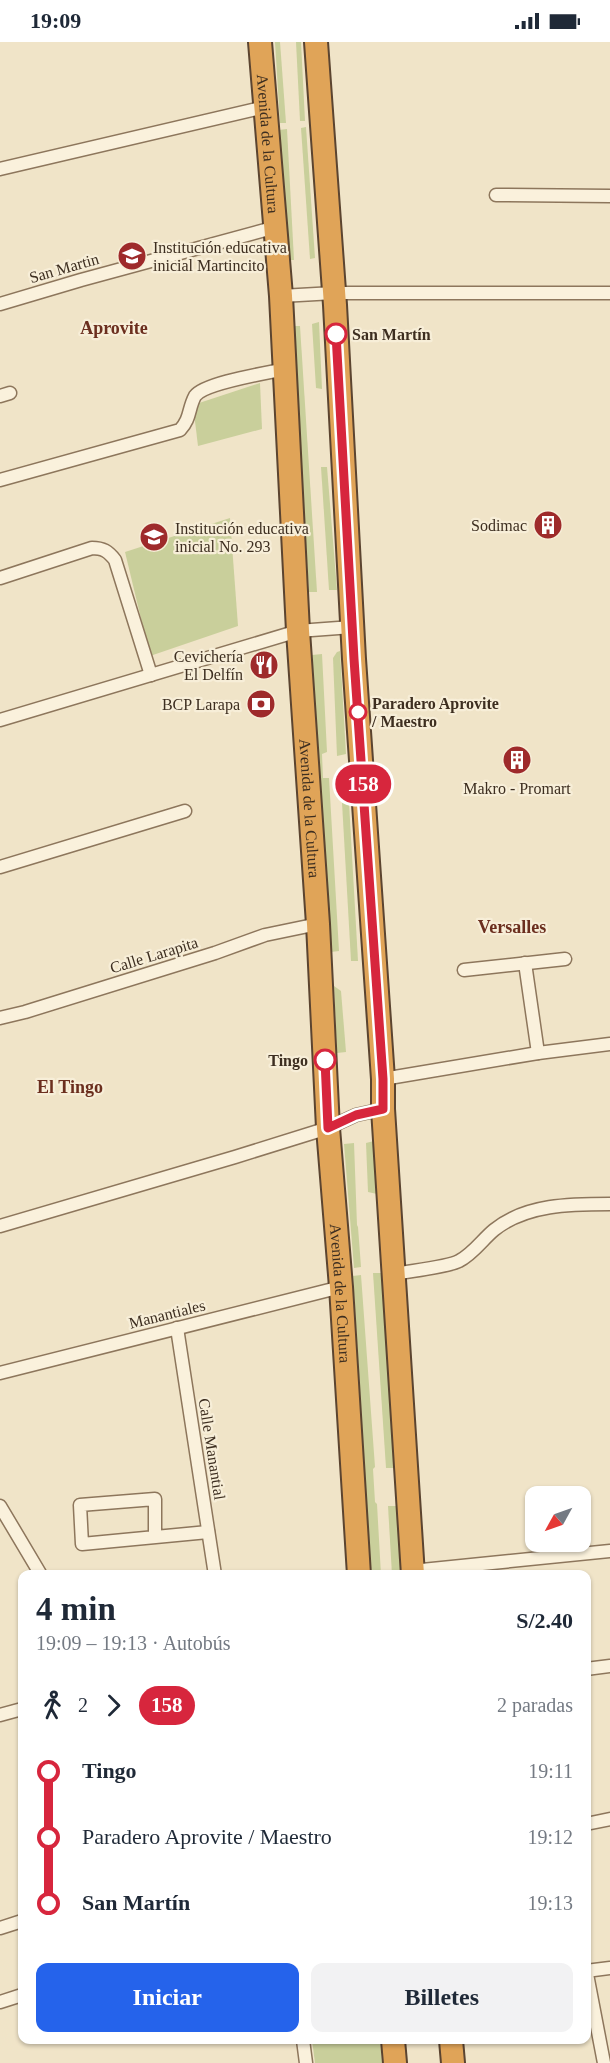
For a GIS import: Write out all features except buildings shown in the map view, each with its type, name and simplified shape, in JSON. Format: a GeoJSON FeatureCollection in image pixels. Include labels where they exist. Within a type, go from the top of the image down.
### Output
{"type":"FeatureCollection","features":[{"type":"Feature","properties":{"kind":"highway","name":"Avenida de la Cultura"},"geometry":{"type":"LineString","coordinates":[[260,42],[281,296],[298,631],[318,924],[328,1128],[341,1287],[359,1570]]}},
{"type":"Feature","properties":{"kind":"highway"},"geometry":{"type":"LineString","coordinates":[[316,42],[334,293],[352,627],[383,1079],[412,1570]]}},
{"type":"Feature","properties":{"kind":"highway"},"geometry":{"type":"LineString","coordinates":[[393,2044],[395,2063]]}},
{"type":"Feature","properties":{"kind":"highway"},"geometry":{"type":"LineString","coordinates":[[451,2044],[453,2063]]}},
{"type":"Feature","properties":{"kind":"street"},"geometry":{"type":"LineString","coordinates":[[0,169],[265,107]]}},
{"type":"Feature","properties":{"kind":"street"},"geometry":{"type":"LineString","coordinates":[[496,195],[610,196]]}},
{"type":"Feature","properties":{"kind":"street","name":"San Martin"},"geometry":{"type":"LineString","coordinates":[[0,304],[276,227]]}},
{"type":"Feature","properties":{"kind":"street"},"geometry":{"type":"LineString","coordinates":[[281,296],[334,293],[610,293]]}},
{"type":"Feature","properties":{"kind":"street"},"geometry":{"type":"LineString","coordinates":[[0,480],[180,430],[188,422],[196,395],[208,386],[285,369]]}},
{"type":"Feature","properties":{"kind":"street"},"geometry":{"type":"LineString","coordinates":[[0,578],[92,548],[102,548],[109,552],[115,560],[151,675]]}},
{"type":"Feature","properties":{"kind":"street"},"geometry":{"type":"LineString","coordinates":[[0,720],[298,631],[352,627]]}},
{"type":"Feature","properties":{"kind":"street"},"geometry":{"type":"LineString","coordinates":[[0,867],[185,811]]}},
{"type":"Feature","properties":{"kind":"street","name":"Calle Larapita"},"geometry":{"type":"LineString","coordinates":[[0,1018],[215,953],[265,935],[318,924]]}},
{"type":"Feature","properties":{"kind":"street"},"geometry":{"type":"LineString","coordinates":[[464,970],[565,959]]}},
{"type":"Feature","properties":{"kind":"street"},"geometry":{"type":"LineString","coordinates":[[525,963],[538,1053]]}},
{"type":"Feature","properties":{"kind":"street"},"geometry":{"type":"LineString","coordinates":[[383,1079],[538,1053],[610,1044]]}},
{"type":"Feature","properties":{"kind":"street"},"geometry":{"type":"LineString","coordinates":[[0,1226],[328,1128],[356,1115],[383,1109]]}},
{"type":"Feature","properties":{"kind":"street"},"geometry":{"type":"LineString","coordinates":[[395,1274],[458,1262],[494,1230],[515,1216],[565,1204],[610,1204]]}},
{"type":"Feature","properties":{"kind":"street","name":"Manantiales"},"geometry":{"type":"LineString","coordinates":[[0,1373],[341,1287]]}},
{"type":"Feature","properties":{"kind":"street","name":"Calle Manantial"},"geometry":{"type":"LineString","coordinates":[[177,1329],[214,1570]]}},
{"type":"Feature","properties":{"kind":"street"},"geometry":{"type":"LineString","coordinates":[[155,1537],[155,1499],[80,1505],[82,1545],[208,1532]]}},
{"type":"Feature","properties":{"kind":"street"},"geometry":{"type":"LineString","coordinates":[[1,1509],[38,1570]]}},
{"type":"Feature","properties":{"kind":"street"},"geometry":{"type":"LineString","coordinates":[[439,1570],[610,1551]]}},
{"type":"Feature","properties":{"kind":"street"},"geometry":{"type":"LineString","coordinates":[[591,1668],[610,1666]]}},
{"type":"Feature","properties":{"kind":"street"},"geometry":{"type":"LineString","coordinates":[[0,1715],[18,1710]]}},
{"type":"Feature","properties":{"kind":"street"},"geometry":{"type":"LineString","coordinates":[[591,1823],[610,1819]]}},
{"type":"Feature","properties":{"kind":"street"},"geometry":{"type":"LineString","coordinates":[[0,1928],[18,1922]]}},
{"type":"Feature","properties":{"kind":"street"},"geometry":{"type":"LineString","coordinates":[[591,1970],[610,1968]]}},
{"type":"Feature","properties":{"kind":"street"},"geometry":{"type":"LineString","coordinates":[[591,1992],[604,2063]]}},
{"type":"Feature","properties":{"kind":"street"},"geometry":{"type":"LineString","coordinates":[[0,2002],[18,1996]]}},
{"type":"Feature","properties":{"kind":"street"},"geometry":{"type":"LineString","coordinates":[[304,2044],[306,2063]]}},
{"type":"Feature","properties":{"kind":"green space"},"geometry":{"type":"Polygon","coordinates":[[[275,42],[280,42],[286,123],[280,123],[275,42]]]}},
{"type":"Feature","properties":{"kind":"green space"},"geometry":{"type":"Polygon","coordinates":[[[296,42],[301,42],[305,121],[300,121],[296,42]]]}},
{"type":"Feature","properties":{"kind":"green space"},"geometry":{"type":"Polygon","coordinates":[[[306,127],[315,258],[310,259],[301,128],[306,127]]]}},
{"type":"Feature","properties":{"kind":"green space"},"geometry":{"type":"Polygon","coordinates":[[[287,129],[294,260],[288,260],[279,130],[287,129]]]}},
{"type":"Feature","properties":{"kind":"green space"},"geometry":{"type":"Polygon","coordinates":[[[319,322],[322,389],[316,388],[312,324],[319,322]]]}},
{"type":"Feature","properties":{"kind":"green space"},"geometry":{"type":"Polygon","coordinates":[[[292,326],[300,326],[317,592],[309,592],[292,326]]]}},
{"type":"Feature","properties":{"kind":"green space"},"geometry":{"type":"Polygon","coordinates":[[[260,383],[262,429],[198,446],[193,405],[260,383]]]}},
{"type":"Feature","properties":{"kind":"green space"},"geometry":{"type":"Polygon","coordinates":[[[321,467],[327,467],[337,590],[329,590],[321,467]]]}},
{"type":"Feature","properties":{"kind":"green space"},"geometry":{"type":"Polygon","coordinates":[[[230,518],[238,626],[150,656],[125,552],[230,518]]]}},
{"type":"Feature","properties":{"kind":"green space"},"geometry":{"type":"Polygon","coordinates":[[[340,651],[346,754],[337,756],[333,658],[340,651]]]}},
{"type":"Feature","properties":{"kind":"green space"},"geometry":{"type":"Polygon","coordinates":[[[322,654],[327,752],[322,754],[323,778],[329,778],[339,951],[331,952],[312,655],[322,654]]]}},
{"type":"Feature","properties":{"kind":"green space"},"geometry":{"type":"Polygon","coordinates":[[[341,785],[348,785],[358,961],[351,961],[341,785]]]}},
{"type":"Feature","properties":{"kind":"green space"},"geometry":{"type":"Polygon","coordinates":[[[334,986],[341,991],[346,1052],[337,1053],[334,986]]]}},
{"type":"Feature","properties":{"kind":"green space"},"geometry":{"type":"Polygon","coordinates":[[[374,1141],[377,1194],[368,1192],[366,1143],[374,1141]]]}},
{"type":"Feature","properties":{"kind":"green space"},"geometry":{"type":"Polygon","coordinates":[[[354,1143],[361,1267],[354,1268],[344,1144],[354,1143]]]}},
{"type":"Feature","properties":{"kind":"green space"},"geometry":{"type":"Polygon","coordinates":[[[373,1273],[382,1273],[397,1468],[386,1468],[373,1273]]]}},
{"type":"Feature","properties":{"kind":"green space"},"geometry":{"type":"Polygon","coordinates":[[[361,1275],[381,1570],[371,1570],[353,1276],[361,1275]]]}},
{"type":"Feature","properties":{"kind":"green space"},"geometry":{"type":"Polygon","coordinates":[[[388,1506],[398,1506],[402,1570],[392,1570],[388,1506]]]}},
{"type":"Feature","properties":{"kind":"green space"},"geometry":{"type":"Polygon","coordinates":[[[313,2044],[380,2044],[382,2063],[315,2063],[313,2044]]]}},
{"type":"Feature","properties":{"kind":"bus line","name":"158"},"geometry":{"type":"LineString","coordinates":[[325,1060],[328,1128],[356,1115],[383,1109],[383,1079],[354,659],[336,334]]}},
{"type":"Feature","properties":{"kind":"place","name":"Institución educativa inicial Martincito"},"geometry":{"type":"Point","coordinates":[132,256]}},
{"type":"Feature","properties":{"kind":"place","name":"San Martín"},"geometry":{"type":"Point","coordinates":[336,334]}},
{"type":"Feature","properties":{"kind":"place","name":"Sodimac"},"geometry":{"type":"Point","coordinates":[548,525]}},
{"type":"Feature","properties":{"kind":"place","name":"Institución educativa inicial No. 293"},"geometry":{"type":"Point","coordinates":[154,537]}},
{"type":"Feature","properties":{"kind":"place","name":"Cevichería El Delfín"},"geometry":{"type":"Point","coordinates":[264,665]}},
{"type":"Feature","properties":{"kind":"place","name":"BCP Larapa"},"geometry":{"type":"Point","coordinates":[261,704]}},
{"type":"Feature","properties":{"kind":"place","name":"Paradero Aprovite / Maestro"},"geometry":{"type":"Point","coordinates":[358,712]}},
{"type":"Feature","properties":{"kind":"place","name":"Makro - Promart"},"geometry":{"type":"Point","coordinates":[517,760]}},
{"type":"Feature","properties":{"kind":"place","name":"Tingo"},"geometry":{"type":"Point","coordinates":[325,1060]}},
{"type":"Feature","properties":{"kind":"district","name":"Aprovite"},"geometry":{"type":"Point","coordinates":[114,328]}},
{"type":"Feature","properties":{"kind":"district","name":"Versalles"},"geometry":{"type":"Point","coordinates":[512,927]}},
{"type":"Feature","properties":{"kind":"district","name":"El Tingo"},"geometry":{"type":"Point","coordinates":[70,1087]}}]}
